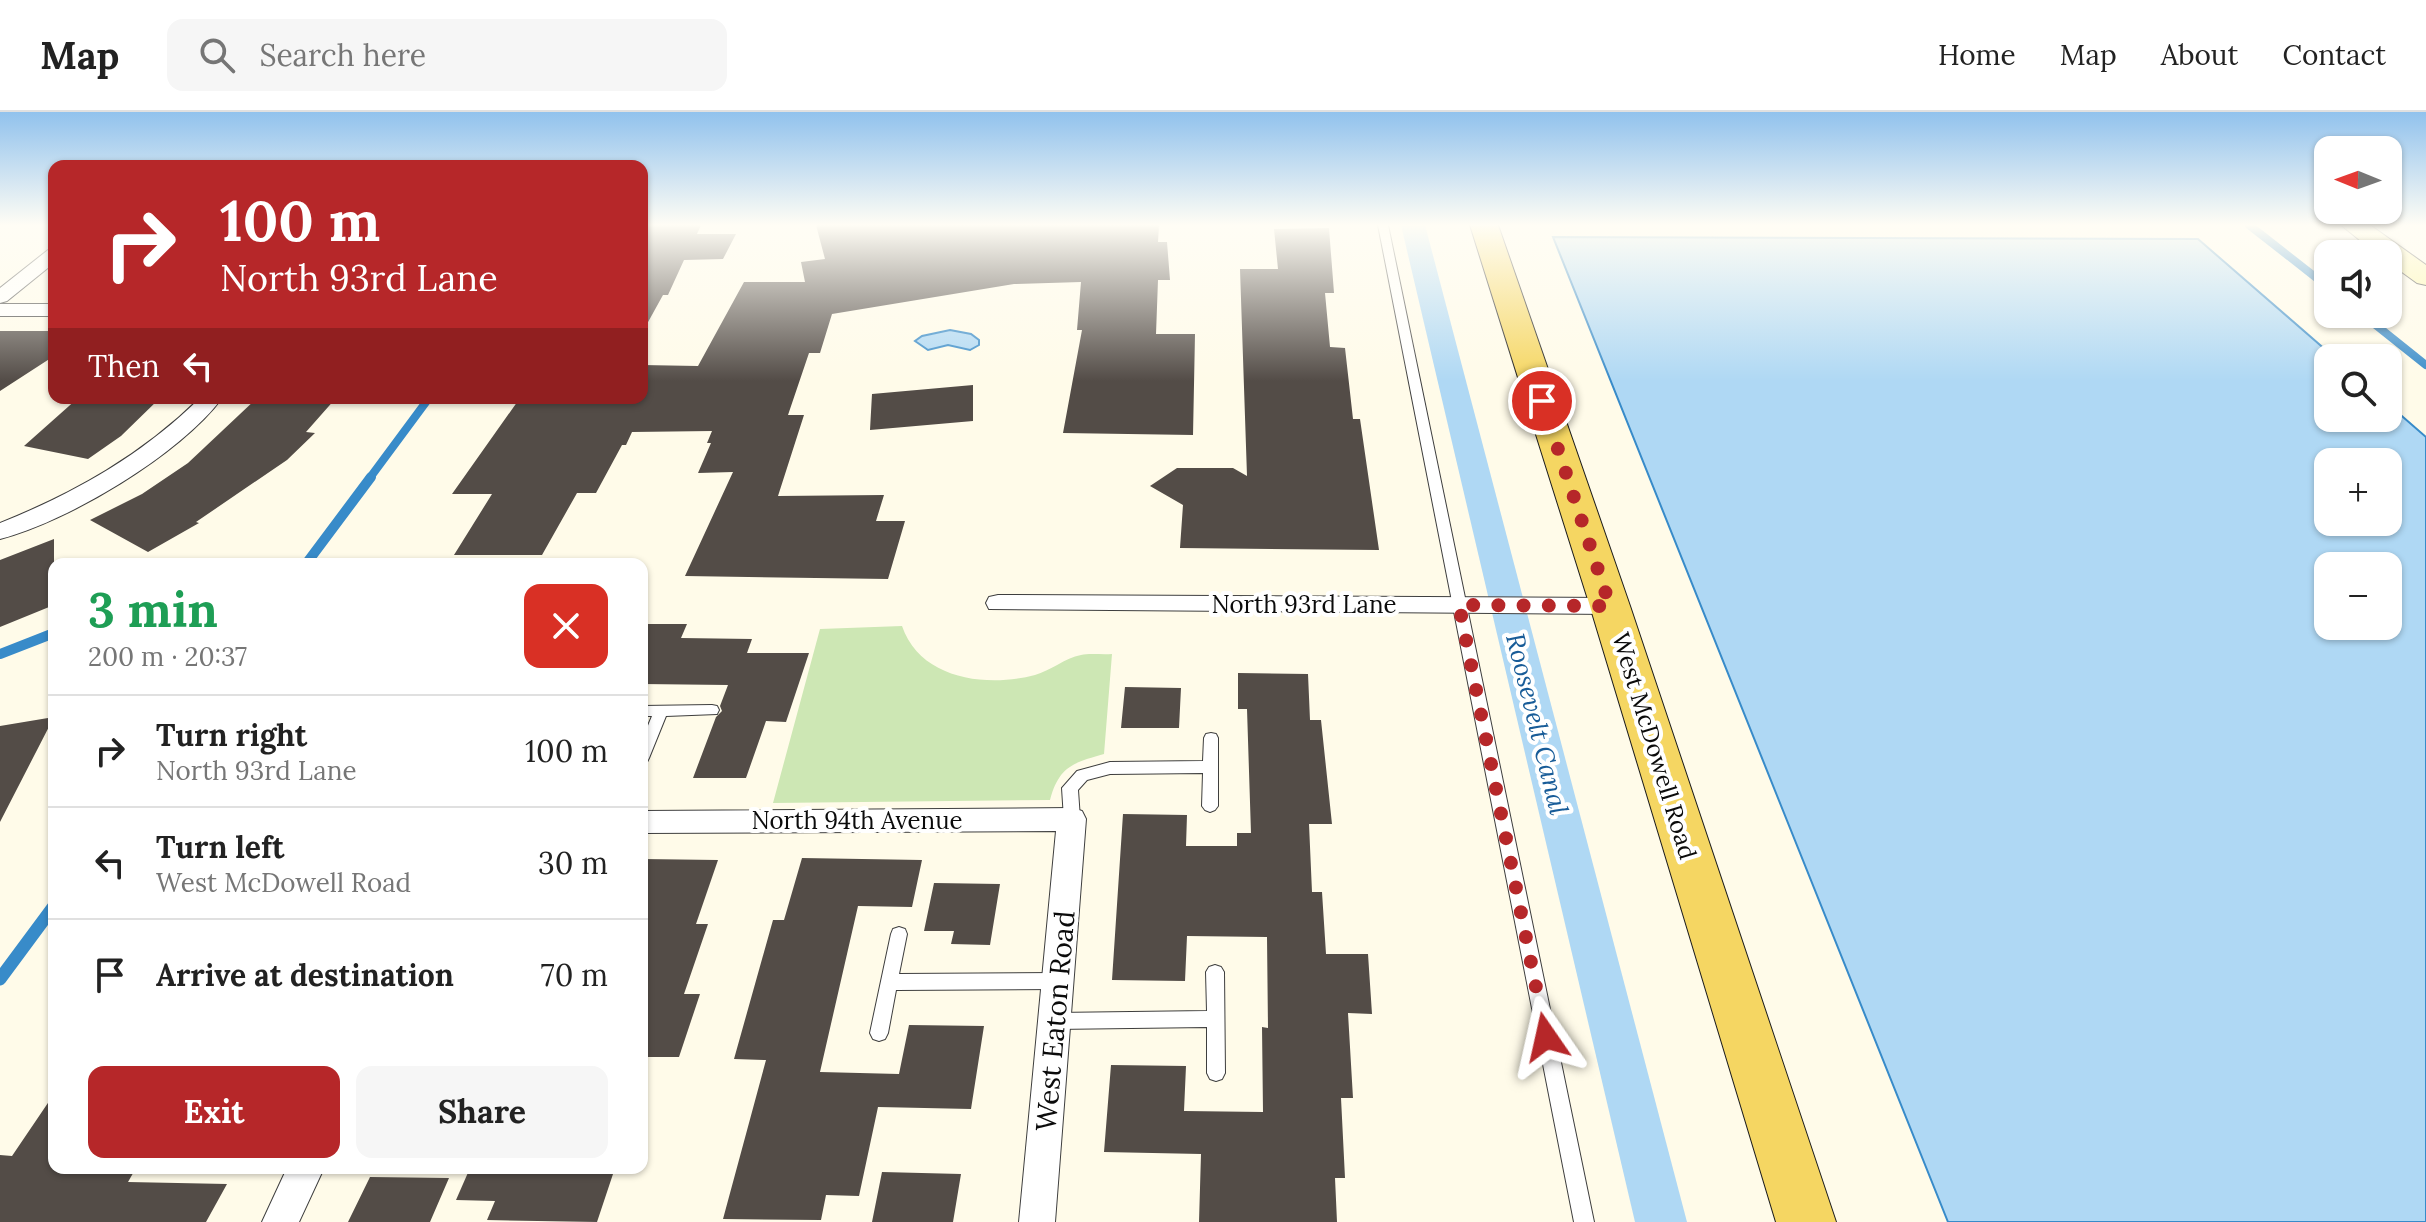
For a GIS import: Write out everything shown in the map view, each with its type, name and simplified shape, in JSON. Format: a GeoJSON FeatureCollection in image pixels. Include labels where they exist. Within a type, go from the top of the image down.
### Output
{"type":"FeatureCollection","features":[{"type":"Feature","properties":{"kind":"main road","name":"West McDowell Road"},"geometry":{"type":"LineString","coordinates":[[1501,277],[1610,606],[1806,1222]]}},
{"type":"Feature","properties":{"kind":"street"},"geometry":{"type":"LineString","coordinates":[[0,297],[25,277]]}},
{"type":"Feature","properties":{"kind":"street"},"geometry":{"type":"LineString","coordinates":[[0,310],[48,310]]}},
{"type":"Feature","properties":{"kind":"street"},"geometry":{"type":"LineString","coordinates":[[0,532],[69,503],[112,480],[153,454],[206,404]]}},
{"type":"Feature","properties":{"kind":"street","name":"North 93rd Lane"},"geometry":{"type":"LineString","coordinates":[[998,603],[1610,606]]}},
{"type":"Feature","properties":{"kind":"street","name":"North 94th Avenue"},"geometry":{"type":"LineString","coordinates":[[648,822],[1072,819]]}},
{"type":"Feature","properties":{"kind":"street","name":"West Eaton Road"},"geometry":{"type":"LineString","coordinates":[[1037,1222],[1072,819]]}},
{"type":"Feature","properties":{"kind":"street"},"geometry":{"type":"LineString","coordinates":[[280,1222],[303,1174]]}},
{"type":"Feature","properties":{"kind":"lane"},"geometry":{"type":"LineString","coordinates":[[1394,277],[1466,605],[1584,1222]]}},
{"type":"Feature","properties":{"kind":"lane"},"geometry":{"type":"LineString","coordinates":[[648,711],[712,710]]}},
{"type":"Feature","properties":{"kind":"lane"},"geometry":{"type":"LineString","coordinates":[[648,743],[661,711]]}},
{"type":"Feature","properties":{"kind":"lane"},"geometry":{"type":"LineString","coordinates":[[1210,806],[1211,738]]}},
{"type":"Feature","properties":{"kind":"lane"},"geometry":{"type":"LineString","coordinates":[[1072,819],[1070,788],[1082,775],[1110,768],[1211,767]]}},
{"type":"Feature","properties":{"kind":"lane"},"geometry":{"type":"LineString","coordinates":[[879,1033],[899,934]]}},
{"type":"Feature","properties":{"kind":"lane"},"geometry":{"type":"LineString","coordinates":[[1215,972],[1216,1073]]}},
{"type":"Feature","properties":{"kind":"lane"},"geometry":{"type":"LineString","coordinates":[[889,982],[1058,981]]}},
{"type":"Feature","properties":{"kind":"lane"},"geometry":{"type":"LineString","coordinates":[[1054,1021],[1215,1019]]}},
{"type":"Feature","properties":{"kind":"green space"},"geometry":{"type":"Polygon","coordinates":[[[902,626],[923,658],[939,668],[976,679],[1016,679],[1041,673],[1081,655],[1112,654],[1104,754],[1068,768],[1058,780],[1050,800],[773,803],[820,629],[902,626]]]}},
{"type":"Feature","properties":{"kind":"water"},"geometry":{"type":"Polygon","coordinates":[[[1569,277],[2242,277],[2319,344],[2314,344],[2314,432],[2402,432],[2402,416],[2426,437],[2426,1222],[1948,1222],[1569,277]]]}},
{"type":"Feature","properties":{"kind":"water"},"geometry":{"type":"Polygon","coordinates":[[[950,330],[971,334],[979,340],[979,345],[970,350],[948,345],[928,350],[915,341],[922,336],[950,330]]]}},
{"type":"Feature","properties":{"kind":"building"},"geometry":{"type":"Polygon","coordinates":[[[648,277],[676,277],[668,295],[663,295],[648,322],[648,277]]]}},
{"type":"Feature","properties":{"kind":"building"},"geometry":{"type":"Polygon","coordinates":[[[804,277],[1170,277],[1170,280],[1158,280],[1156,334],[1195,334],[1193,435],[1063,433],[1082,330],[1077,330],[1081,282],[1014,284],[832,314],[820,353],[809,353],[788,415],[804,415],[778,496],[884,495],[876,521],[905,521],[888,579],[685,576],[733,472],[698,473],[711,443],[707,443],[712,431],[632,432],[596,493],[577,493],[542,555],[454,555],[492,494],[452,494],[516,404],[648,404],[648,365],[698,366],[744,282],[805,282],[804,277]]]}},
{"type":"Feature","properties":{"kind":"building"},"geometry":{"type":"Polygon","coordinates":[[[1240,277],[1333,277],[1334,293],[1325,293],[1330,347],[1345,348],[1353,419],[1360,419],[1379,550],[1180,548],[1183,505],[1150,486],[1177,468],[1233,468],[1247,476],[1240,277]]]}},
{"type":"Feature","properties":{"kind":"building"},"geometry":{"type":"Polygon","coordinates":[[[0,331],[48,331],[48,360],[0,391],[0,331]]]}},
{"type":"Feature","properties":{"kind":"building"},"geometry":{"type":"Polygon","coordinates":[[[973,385],[973,421],[870,430],[872,394],[973,385]]]}},
{"type":"Feature","properties":{"kind":"building"},"geometry":{"type":"Polygon","coordinates":[[[71,404],[154,404],[121,436],[88,459],[24,446],[71,404]]]}},
{"type":"Feature","properties":{"kind":"building"},"geometry":{"type":"Polygon","coordinates":[[[251,404],[331,404],[306,432],[315,433],[287,460],[196,522],[199,523],[148,552],[90,520],[142,494],[188,463],[251,404]]]}},
{"type":"Feature","properties":{"kind":"building"},"geometry":{"type":"Polygon","coordinates":[[[54,539],[54,558],[48,558],[48,607],[0,627],[0,560],[54,539]]]}},
{"type":"Feature","properties":{"kind":"building"},"geometry":{"type":"Polygon","coordinates":[[[648,624],[687,624],[681,638],[752,639],[747,653],[809,653],[786,722],[766,721],[746,778],[693,778],[716,717],[722,711],[720,706],[728,685],[648,684],[648,624]]]}},
{"type":"Feature","properties":{"kind":"building"},"geometry":{"type":"Polygon","coordinates":[[[1238,673],[1308,674],[1310,720],[1321,720],[1332,824],[1309,824],[1312,892],[1322,892],[1326,954],[1368,954],[1372,1014],[1348,1013],[1353,1098],[1341,1098],[1345,1178],[1335,1178],[1337,1222],[1199,1222],[1201,1154],[1104,1152],[1111,1065],[1186,1066],[1184,1111],[1263,1112],[1262,1027],[1268,1028],[1267,937],[1187,936],[1185,981],[1112,980],[1123,814],[1187,815],[1186,846],[1237,846],[1237,833],[1251,833],[1247,709],[1238,709],[1238,673]]]}},
{"type":"Feature","properties":{"kind":"building"},"geometry":{"type":"Polygon","coordinates":[[[1125,687],[1181,688],[1179,728],[1121,728],[1125,687]]]}},
{"type":"Feature","properties":{"kind":"building"},"geometry":{"type":"Polygon","coordinates":[[[48,718],[48,729],[0,822],[0,726],[48,718]]]}},
{"type":"Feature","properties":{"kind":"building"},"geometry":{"type":"Polygon","coordinates":[[[802,858],[922,860],[912,907],[858,906],[820,1072],[899,1074],[909,1025],[984,1026],[971,1109],[878,1107],[859,1196],[826,1195],[821,1220],[723,1219],[766,1060],[734,1059],[773,920],[784,920],[802,858]]]}},
{"type":"Feature","properties":{"kind":"building"},"geometry":{"type":"Polygon","coordinates":[[[648,859],[718,860],[696,924],[708,924],[684,994],[700,994],[679,1057],[648,1057],[648,859]]]}},
{"type":"Feature","properties":{"kind":"building"},"geometry":{"type":"Polygon","coordinates":[[[934,883],[1000,884],[990,945],[951,944],[954,931],[924,931],[934,883]]]}},
{"type":"Feature","properties":{"kind":"building"},"geometry":{"type":"Polygon","coordinates":[[[48,1103],[48,1174],[133,1174],[128,1182],[227,1184],[206,1222],[0,1222],[0,1155],[12,1156],[48,1103]]]}},
{"type":"Feature","properties":{"kind":"building"},"geometry":{"type":"Polygon","coordinates":[[[882,1172],[961,1174],[953,1222],[872,1222],[882,1172]]]}},
{"type":"Feature","properties":{"kind":"building"},"geometry":{"type":"Polygon","coordinates":[[[467,1174],[613,1174],[597,1222],[487,1220],[495,1201],[456,1200],[467,1174]]]}},
{"type":"Feature","properties":{"kind":"building"},"geometry":{"type":"Polygon","coordinates":[[[370,1177],[449,1178],[430,1222],[348,1222],[370,1177]]]}},
{"type":"Feature","properties":{"kind":"waterway","name":"Roosevelt Canal"},"geometry":{"type":"LineString","coordinates":[[1426,277],[1661,1222]]}},
{"type":"Feature","properties":{"kind":"waterway"},"geometry":{"type":"LineString","coordinates":[[2380,328],[2426,365]]}},
{"type":"Feature","properties":{"kind":"waterway"},"geometry":{"type":"LineString","coordinates":[[369,479],[425,404]]}},
{"type":"Feature","properties":{"kind":"waterway"},"geometry":{"type":"LineString","coordinates":[[310,558],[371,477]]}},
{"type":"Feature","properties":{"kind":"waterway"},"geometry":{"type":"LineString","coordinates":[[0,654],[48,635]]}},
{"type":"Feature","properties":{"kind":"waterway"},"geometry":{"type":"LineString","coordinates":[[0,979],[48,914]]}},
{"type":"Feature","properties":{"kind":"route"},"geometry":{"type":"LineString","coordinates":[[1542,401],[1610,606],[1459,605],[1546,1037]]}}]}
